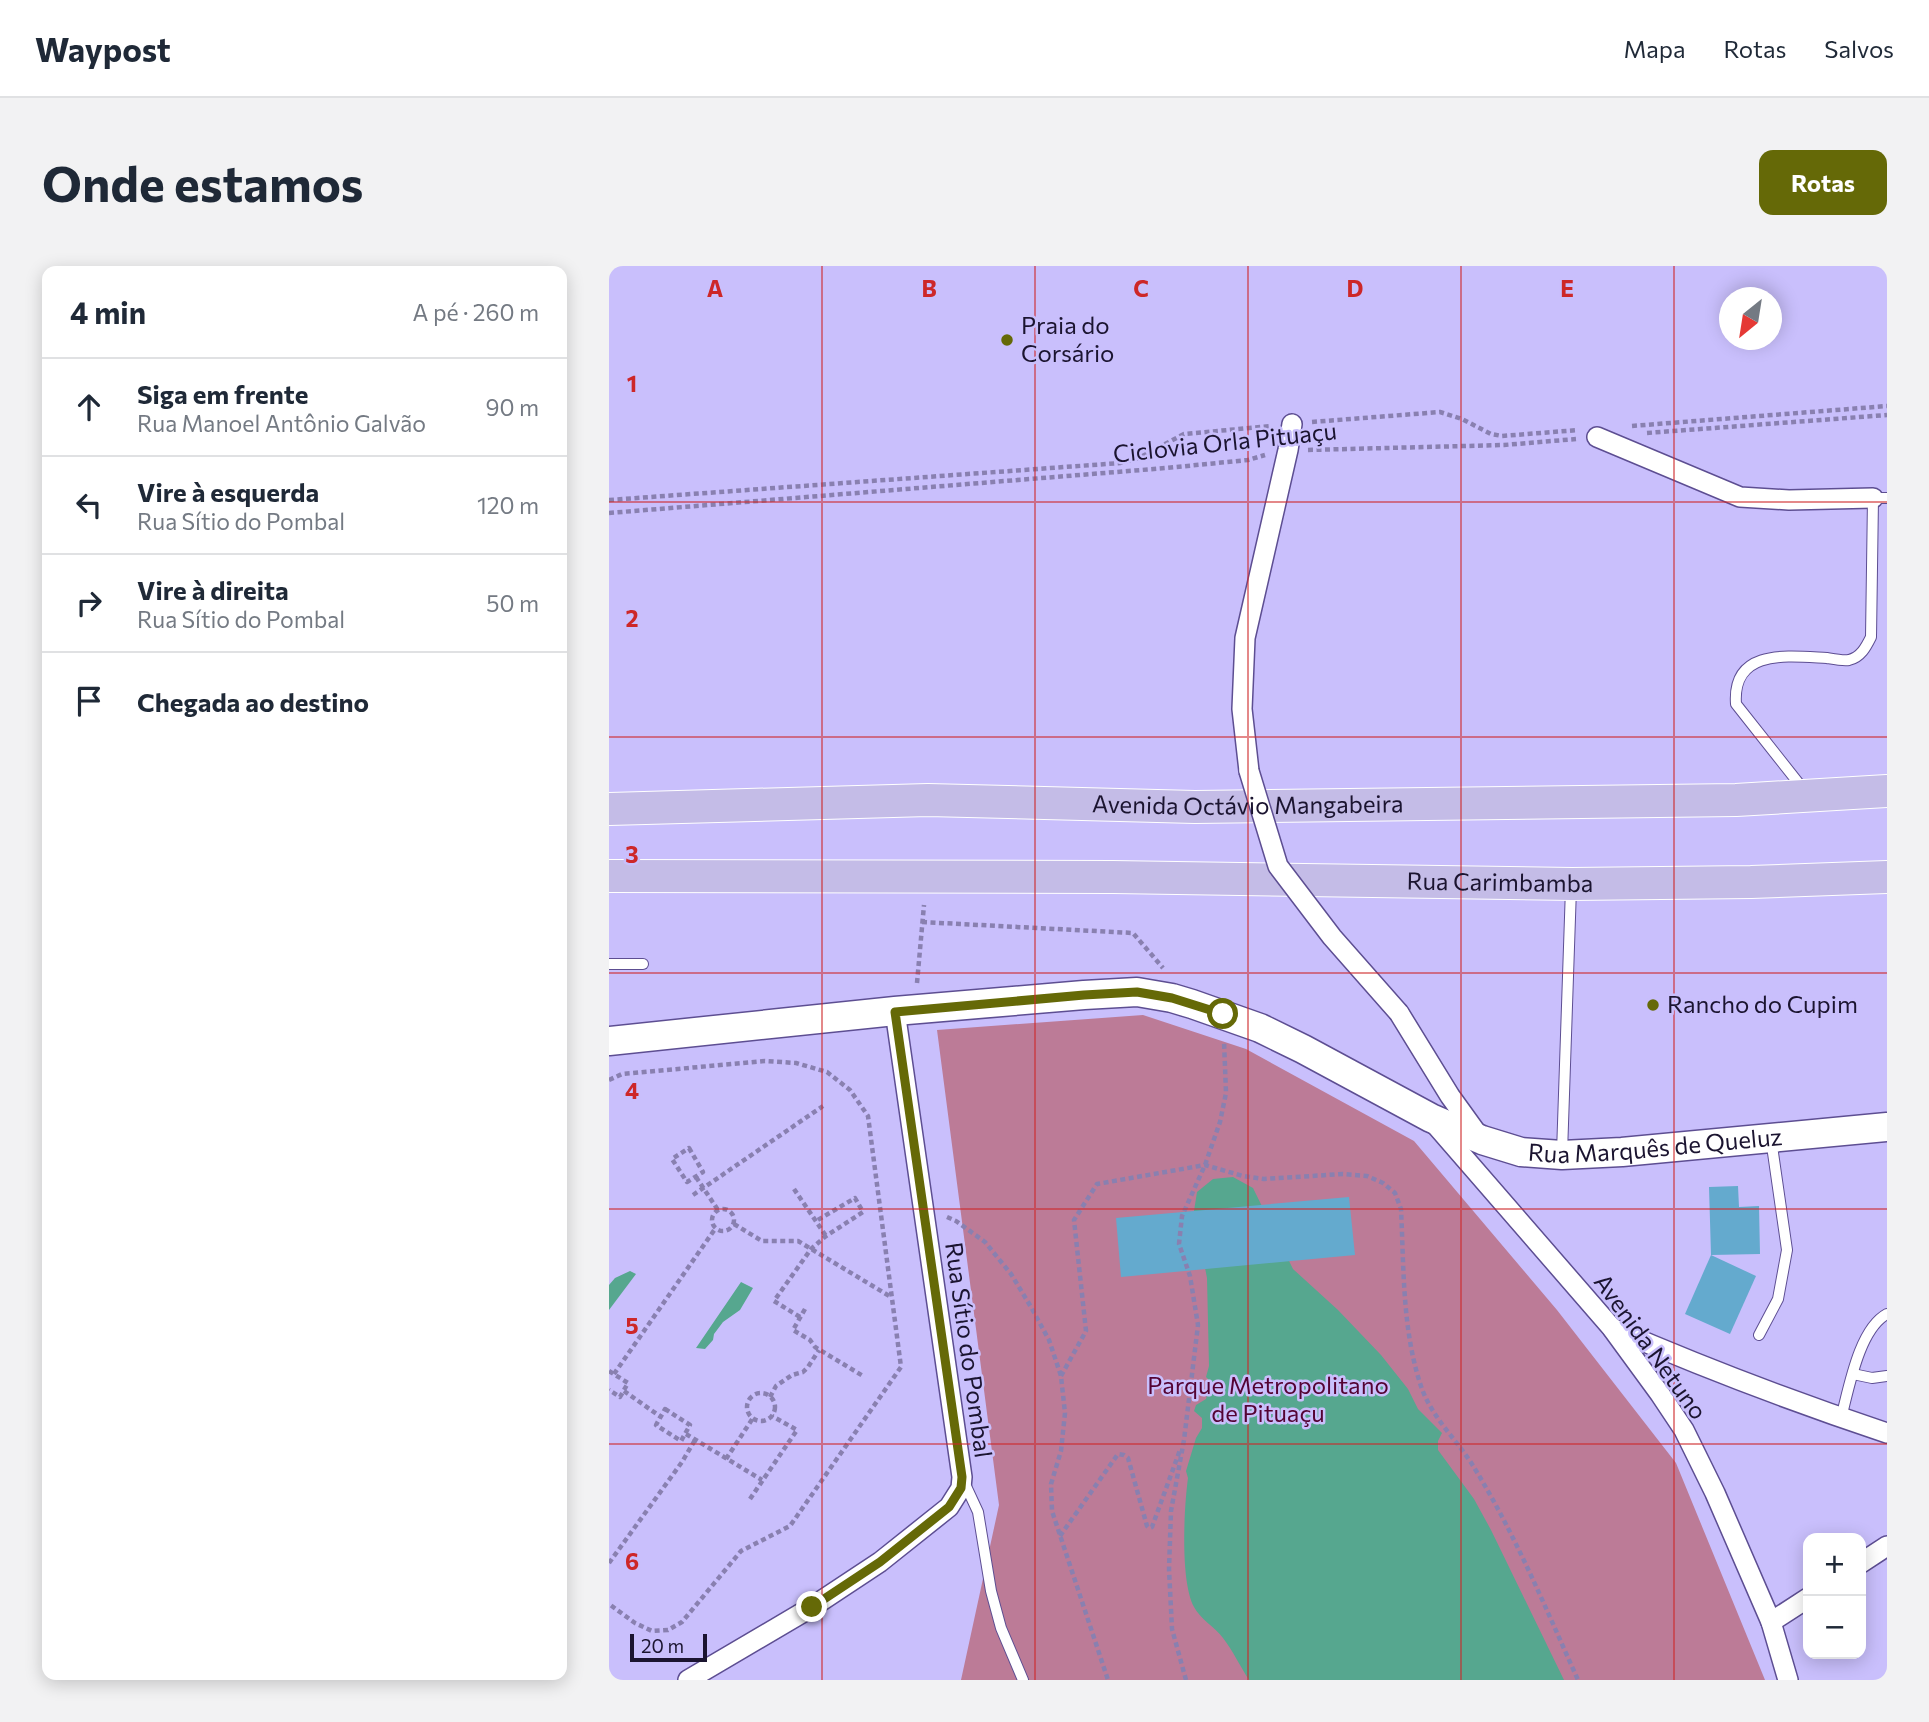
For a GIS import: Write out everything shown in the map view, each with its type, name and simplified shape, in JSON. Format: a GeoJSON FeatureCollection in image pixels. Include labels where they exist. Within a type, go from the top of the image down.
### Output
{"type":"FeatureCollection","features":[{"type":"Feature","properties":{"kind":"main road","name":"Avenida Octávio Mangabeira"},"geometry":{"type":"LineString","coordinates":[[609,809],[928,800],[1195,807],[1736,800],[1887,792]]}},
{"type":"Feature","properties":{"kind":"main road"},"geometry":{"type":"LineString","coordinates":[[609,876],[926,876]]}},
{"type":"Feature","properties":{"kind":"main road","name":"Rua Carimbamba"},"geometry":{"type":"LineString","coordinates":[[926,876],[1572,884],[1887,877]]}},
{"type":"Feature","properties":{"kind":"street"},"geometry":{"type":"LineString","coordinates":[[1292,424],[1245,638],[1242,709],[1249,771],[1278,866],[1332,937],[1399,1013],[1450,1096],[1482,1140]]}},
{"type":"Feature","properties":{"kind":"street"},"geometry":{"type":"LineString","coordinates":[[1591,433],[1739,497],[1789,500],[1880,498]]}},
{"type":"Feature","properties":{"kind":"street","name":"Rua Marquês de Queluz"},"geometry":{"type":"LineString","coordinates":[[609,1041],[905,1011],[1137,992],[1172,998],[1259,1028],[1431,1118],[1482,1140],[1521,1152],[1562,1155],[1622,1152],[1887,1127]]}},
{"type":"Feature","properties":{"kind":"street","name":"Rua Sítio do Pombal"},"geometry":{"type":"LineString","coordinates":[[688,1680],[812,1607],[880,1562],[949,1507],[961,1488],[962,1477],[923,1207],[905,1011]]}},
{"type":"Feature","properties":{"kind":"street","name":"Avenida Netuno"},"geometry":{"type":"LineString","coordinates":[[1431,1118],[1611,1327],[1683,1430],[1715,1493],[1771,1622],[1788,1680]]}},
{"type":"Feature","properties":{"kind":"street"},"geometry":{"type":"LineString","coordinates":[[1611,1327],[1793,1401],[1887,1433]]}},
{"type":"Feature","properties":{"kind":"street"},"geometry":{"type":"LineString","coordinates":[[1866,1560],[1887,1546]]}},
{"type":"Feature","properties":{"kind":"street"},"geometry":{"type":"LineString","coordinates":[[1771,1622],[1803,1601]]}},
{"type":"Feature","properties":{"kind":"lane"},"geometry":{"type":"LineString","coordinates":[[1809,796],[1736,704],[1735,691],[1741,675],[1752,663],[1779,655],[1849,660],[1864,652],[1871,637],[1880,498]]}},
{"type":"Feature","properties":{"kind":"lane"},"geometry":{"type":"LineString","coordinates":[[1562,1155],[1572,884]]}},
{"type":"Feature","properties":{"kind":"lane"},"geometry":{"type":"LineString","coordinates":[[609,964],[643,964]]}},
{"type":"Feature","properties":{"kind":"lane"},"geometry":{"type":"LineString","coordinates":[[1759,1335],[1778,1299],[1787,1250],[1771,1138]]}},
{"type":"Feature","properties":{"kind":"lane"},"geometry":{"type":"LineString","coordinates":[[1841,1418],[1863,1340],[1872,1326],[1887,1314]]}},
{"type":"Feature","properties":{"kind":"lane"},"geometry":{"type":"LineString","coordinates":[[1853,1374],[1872,1378],[1887,1376]]}},
{"type":"Feature","properties":{"kind":"lane"},"geometry":{"type":"LineString","coordinates":[[962,1477],[978,1512],[991,1591],[1001,1628],[1023,1680]]}},
{"type":"Feature","properties":{"kind":"path"},"geometry":{"type":"LineString","coordinates":[[1626,426],[1887,406]]}},
{"type":"Feature","properties":{"kind":"path"},"geometry":{"type":"LineString","coordinates":[[609,500],[1120,463],[1139,458],[1184,434],[1440,412],[1502,436],[1591,433]]}},
{"type":"Feature","properties":{"kind":"path","name":"Ciclovia Orla Pituaçu"},"geometry":{"type":"LineString","coordinates":[[609,513],[1201,465],[1248,460],[1288,450],[1504,444],[1591,433],[1887,415]]}},
{"type":"Feature","properties":{"kind":"path"},"geometry":{"type":"LineString","coordinates":[[905,1011],[922,922],[926,876]]}},
{"type":"Feature","properties":{"kind":"path"},"geometry":{"type":"LineString","coordinates":[[922,922],[1133,933],[1192,1004]]}},
{"type":"Feature","properties":{"kind":"path"},"geometry":{"type":"LineString","coordinates":[[1186,1680],[1172,1629],[1169,1569],[1171,1511],[1184,1440],[1198,1325],[1190,1276],[1179,1244],[1182,1216],[1205,1165],[1220,1122],[1226,1093],[1223,1014]]}},
{"type":"Feature","properties":{"kind":"path"},"geometry":{"type":"LineString","coordinates":[[609,1080],[622,1074],[765,1061],[796,1063],[827,1072],[850,1090],[868,1116],[901,1367],[790,1526],[741,1551],[682,1622],[668,1630],[652,1631],[635,1623],[609,1604]]}},
{"type":"Feature","properties":{"kind":"path"},"geometry":{"type":"LineString","coordinates":[[693,1195],[823,1106]]}},
{"type":"Feature","properties":{"kind":"path"},"geometry":{"type":"LineString","coordinates":[[689,1148],[703,1172],[696,1177],[687,1182],[672,1159],[689,1148]]}},
{"type":"Feature","properties":{"kind":"path"},"geometry":{"type":"LineString","coordinates":[[1061,1376],[1086,1331],[1075,1220],[1097,1184],[1205,1165],[1264,1179],[1343,1174],[1367,1176],[1383,1183],[1395,1193],[1401,1209],[1407,1321],[1411,1351],[1423,1392],[1440,1421],[1474,1467],[1522,1554],[1578,1680]]}},
{"type":"Feature","properties":{"kind":"path"},"geometry":{"type":"LineString","coordinates":[[696,1177],[718,1210]]}},
{"type":"Feature","properties":{"kind":"path"},"geometry":{"type":"LineString","coordinates":[[794,1189],[826,1236]]}},
{"type":"Feature","properties":{"kind":"path"},"geometry":{"type":"LineString","coordinates":[[800,1317],[775,1301],[811,1249],[863,1212],[855,1198],[816,1221]]}},
{"type":"Feature","properties":{"kind":"path"},"geometry":{"type":"LineString","coordinates":[[923,1207],[955,1221],[985,1242],[1011,1275],[1049,1340],[1061,1376],[1065,1413],[1061,1451],[1051,1484],[1052,1511],[1108,1680]]}},
{"type":"Feature","properties":{"kind":"path"},"geometry":{"type":"LineString","coordinates":[[722,1209],[730,1212],[734,1224],[723,1232],[715,1229],[711,1221],[718,1210],[722,1209]]}},
{"type":"Feature","properties":{"kind":"path"},"geometry":{"type":"LineString","coordinates":[[734,1224],[762,1241],[797,1241],[891,1297]]}},
{"type":"Feature","properties":{"kind":"path"},"geometry":{"type":"LineString","coordinates":[[609,1390],[620,1397],[624,1391],[628,1383],[612,1372],[715,1229]]}},
{"type":"Feature","properties":{"kind":"path"},"geometry":{"type":"LineString","coordinates":[[805,1310],[793,1329],[810,1340],[819,1350],[863,1376]]}},
{"type":"Feature","properties":{"kind":"path"},"geometry":{"type":"LineString","coordinates":[[769,1397],[776,1386],[808,1367],[819,1350]]}},
{"type":"Feature","properties":{"kind":"path"},"geometry":{"type":"LineString","coordinates":[[624,1391],[661,1417]]}},
{"type":"Feature","properties":{"kind":"path"},"geometry":{"type":"LineString","coordinates":[[759,1393],[769,1397],[774,1402],[772,1416],[761,1421],[753,1418],[747,1407],[749,1400],[759,1393]]}},
{"type":"Feature","properties":{"kind":"path"},"geometry":{"type":"LineString","coordinates":[[665,1409],[690,1425],[681,1441],[656,1425],[661,1417],[665,1409]]}},
{"type":"Feature","properties":{"kind":"path"},"geometry":{"type":"LineString","coordinates":[[750,1499],[797,1430],[772,1416]]}},
{"type":"Feature","properties":{"kind":"path"},"geometry":{"type":"LineString","coordinates":[[726,1460],[753,1418]]}},
{"type":"Feature","properties":{"kind":"path"},"geometry":{"type":"LineString","coordinates":[[685,1434],[762,1480]]}},
{"type":"Feature","properties":{"kind":"path"},"geometry":{"type":"LineString","coordinates":[[609,1563],[695,1440]]}},
{"type":"Feature","properties":{"kind":"path"},"geometry":{"type":"LineString","coordinates":[[1060,1536],[1118,1454],[1128,1458],[1147,1526],[1152,1527],[1184,1440]]}},
{"type":"Feature","properties":{"kind":"green space","name":"Parque Metropolitano de Pituaçu"},"geometry":{"type":"Polygon","coordinates":[[[1143,1015],[1246,1049],[1414,1141],[1557,1310],[1676,1463],[1765,1680],[961,1680],[999,1505],[937,1030],[1143,1015]]]}},
{"type":"Feature","properties":{"kind":"shaded area"},"geometry":{"type":"Polygon","coordinates":[[[1233,1177],[1253,1188],[1293,1269],[1338,1310],[1381,1355],[1408,1389],[1418,1409],[1442,1433],[1438,1450],[1474,1499],[1491,1530],[1564,1680],[1249,1680],[1223,1638],[1194,1607],[1185,1562],[1186,1471],[1196,1438],[1202,1428],[1202,1418],[1194,1411],[1196,1405],[1206,1399],[1209,1366],[1207,1278],[1194,1211],[1197,1192],[1213,1179],[1233,1177]]]}},
{"type":"Feature","properties":{"kind":"shaded area"},"geometry":{"type":"Polygon","coordinates":[[[630,1271],[636,1274],[609,1310],[609,1285],[615,1278],[630,1271]]]}},
{"type":"Feature","properties":{"kind":"shaded area"},"geometry":{"type":"Polygon","coordinates":[[[741,1282],[753,1288],[740,1310],[723,1322],[705,1349],[696,1348],[741,1282]]]}},
{"type":"Feature","properties":{"kind":"building"},"geometry":{"type":"Polygon","coordinates":[[[1738,1186],[1739,1207],[1759,1206],[1760,1254],[1711,1255],[1709,1187],[1738,1186]]]}},
{"type":"Feature","properties":{"kind":"building"},"geometry":{"type":"Polygon","coordinates":[[[1349,1197],[1355,1255],[1121,1277],[1116,1218],[1349,1197]]]}},
{"type":"Feature","properties":{"kind":"building"},"geometry":{"type":"Polygon","coordinates":[[[1711,1255],[1756,1276],[1730,1334],[1685,1314],[1711,1255]]]}},
{"type":"Feature","properties":{"kind":"place","name":"Praia do Corsário"},"geometry":{"type":"Point","coordinates":[1007,340]}},
{"type":"Feature","properties":{"kind":"place","name":"Rancho do Cupim"},"geometry":{"type":"Point","coordinates":[1653,1005]}},
{"type":"Feature","properties":{"kind":"route"},"geometry":{"type":"LineString","coordinates":[[812,1607],[880,1562],[949,1507],[961,1488],[962,1477],[895,1012],[1137,992],[1172,998],[1223,1014]]}}]}
